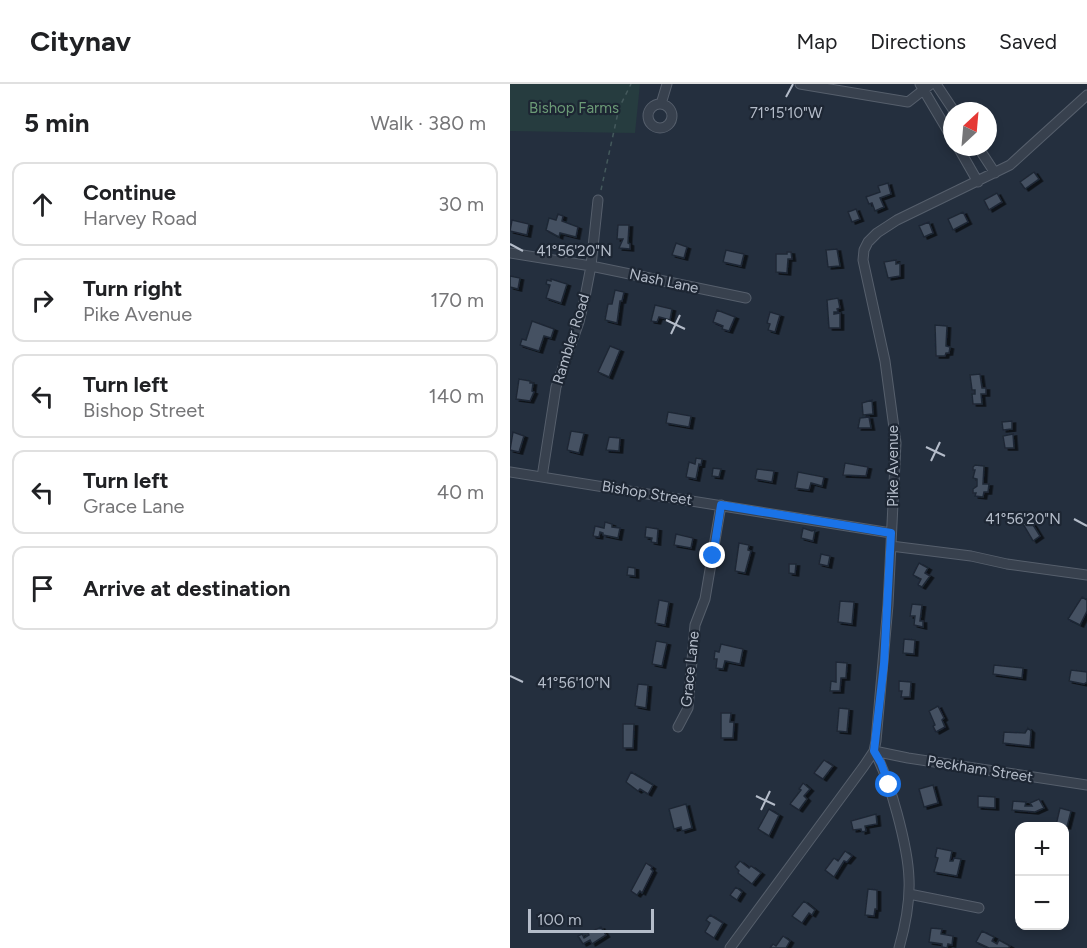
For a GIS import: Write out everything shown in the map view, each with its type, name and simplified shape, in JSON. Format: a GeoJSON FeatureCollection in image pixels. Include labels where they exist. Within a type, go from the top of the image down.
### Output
{"type":"FeatureCollection","features":[{"type":"Feature","properties":{"kind":"street"},"geometry":{"type":"LineString","coordinates":[[661,104],[667,84]]}},
{"type":"Feature","properties":{"kind":"street"},"geometry":{"type":"LineString","coordinates":[[800,84],[908,102],[924,86],[943,120]]}},
{"type":"Feature","properties":{"kind":"street"},"geometry":{"type":"LineString","coordinates":[[936,84],[948,102]]}},
{"type":"Feature","properties":{"kind":"street","name":"Pike Avenue"},"geometry":{"type":"LineString","coordinates":[[730,948],[874,751],[884,664],[896,465],[893,414],[885,362],[863,260],[864,250],[877,233],[897,220],[978,182],[1016,160],[1087,95]]}},
{"type":"Feature","properties":{"kind":"street"},"geometry":{"type":"LineString","coordinates":[[963,156],[978,182]]}},
{"type":"Feature","properties":{"kind":"street"},"geometry":{"type":"LineString","coordinates":[[984,156],[995,173]]}},
{"type":"Feature","properties":{"kind":"street","name":"Rambler Road"},"geometry":{"type":"LineString","coordinates":[[542,477],[556,387],[579,322],[591,266],[598,200]]}},
{"type":"Feature","properties":{"kind":"street","name":"Nash Lane"},"geometry":{"type":"LineString","coordinates":[[510,253],[591,266],[746,298]]}},
{"type":"Feature","properties":{"kind":"street","name":"Bishop Street"},"geometry":{"type":"LineString","coordinates":[[510,472],[891,533]]}},
{"type":"Feature","properties":{"kind":"street","name":"Grace Lane"},"geometry":{"type":"LineString","coordinates":[[678,727],[688,708],[694,626],[705,599],[721,505]]}},
{"type":"Feature","properties":{"kind":"street"},"geometry":{"type":"LineString","coordinates":[[891,546],[971,556],[1007,564],[1087,575]]}},
{"type":"Feature","properties":{"kind":"street"},"geometry":{"type":"LineString","coordinates":[[874,751],[887,779],[903,843],[909,879],[909,894],[899,948]]}},
{"type":"Feature","properties":{"kind":"street","name":"Peckham Street"},"geometry":{"type":"LineString","coordinates":[[874,751],[1087,785]]}},
{"type":"Feature","properties":{"kind":"street"},"geometry":{"type":"LineString","coordinates":[[909,894],[980,909]]}},
{"type":"Feature","properties":{"kind":"path"},"geometry":{"type":"LineString","coordinates":[[598,200],[607,171],[619,108],[630,84]]}},
{"type":"Feature","properties":{"kind":"green space","name":"Bishop Farms"},"geometry":{"type":"Polygon","coordinates":[[[510,84],[640,84],[635,133],[510,131],[510,84]]]}},
{"type":"Feature","properties":{"kind":"building"},"geometry":{"type":"Polygon","coordinates":[[[1034,172],[1039,179],[1025,189],[1020,182],[1034,172]]]}},
{"type":"Feature","properties":{"kind":"building"},"geometry":{"type":"Polygon","coordinates":[[[888,183],[891,194],[880,198],[884,207],[875,211],[872,203],[869,204],[866,197],[880,192],[878,186],[888,183]]]}},
{"type":"Feature","properties":{"kind":"building"},"geometry":{"type":"Polygon","coordinates":[[[997,193],[1002,202],[989,210],[984,200],[997,193]]]}},
{"type":"Feature","properties":{"kind":"building"},"geometry":{"type":"Polygon","coordinates":[[[856,209],[860,219],[852,222],[848,212],[856,209]]]}},
{"type":"Feature","properties":{"kind":"building"},"geometry":{"type":"Polygon","coordinates":[[[963,212],[968,222],[953,230],[948,219],[963,212]]]}},
{"type":"Feature","properties":{"kind":"building"},"geometry":{"type":"Polygon","coordinates":[[[558,214],[563,216],[562,221],[578,227],[576,237],[560,233],[559,237],[546,230],[549,218],[556,220],[558,214]]]}},
{"type":"Feature","properties":{"kind":"building"},"geometry":{"type":"Polygon","coordinates":[[[512,220],[529,224],[527,235],[510,231],[512,220]]]}},
{"type":"Feature","properties":{"kind":"building"},"geometry":{"type":"Polygon","coordinates":[[[929,222],[933,233],[924,237],[919,226],[929,222]]]}},
{"type":"Feature","properties":{"kind":"building"},"geometry":{"type":"Polygon","coordinates":[[[618,225],[629,225],[630,249],[619,248],[623,239],[617,239],[618,225]]]}},
{"type":"Feature","properties":{"kind":"building"},"geometry":{"type":"Polygon","coordinates":[[[676,243],[687,247],[684,258],[672,255],[676,243]]]}},
{"type":"Feature","properties":{"kind":"building"},"geometry":{"type":"Polygon","coordinates":[[[837,249],[840,266],[828,267],[826,250],[837,249]]]}},
{"type":"Feature","properties":{"kind":"building"},"geometry":{"type":"Polygon","coordinates":[[[726,250],[744,254],[741,266],[723,262],[726,250]]]}},
{"type":"Feature","properties":{"kind":"building"},"geometry":{"type":"Polygon","coordinates":[[[791,252],[792,259],[788,259],[787,273],[776,272],[776,254],[787,254],[791,252]]]}},
{"type":"Feature","properties":{"kind":"building"},"geometry":{"type":"Polygon","coordinates":[[[896,260],[896,264],[900,263],[900,276],[888,278],[884,262],[896,260]]]}},
{"type":"Feature","properties":{"kind":"building"},"geometry":{"type":"Polygon","coordinates":[[[510,276],[520,278],[518,289],[510,287],[510,276]]]}},
{"type":"Feature","properties":{"kind":"building"},"geometry":{"type":"Polygon","coordinates":[[[551,279],[567,284],[561,303],[546,298],[550,285],[546,284],[547,280],[551,281],[551,279]]]}},
{"type":"Feature","properties":{"kind":"building"},"geometry":{"type":"Polygon","coordinates":[[[615,290],[624,292],[622,301],[620,301],[617,323],[605,320],[608,304],[612,304],[615,290]]]}},
{"type":"Feature","properties":{"kind":"building"},"geometry":{"type":"Polygon","coordinates":[[[838,298],[840,308],[834,314],[840,313],[840,328],[829,328],[827,300],[838,298]]]}},
{"type":"Feature","properties":{"kind":"building"},"geometry":{"type":"Polygon","coordinates":[[[655,305],[672,309],[670,320],[659,317],[657,322],[651,321],[655,305]]]}},
{"type":"Feature","properties":{"kind":"building"},"geometry":{"type":"Polygon","coordinates":[[[717,310],[735,317],[729,331],[713,322],[717,310]]]}},
{"type":"Feature","properties":{"kind":"building"},"geometry":{"type":"Polygon","coordinates":[[[770,312],[780,315],[775,332],[768,330],[770,312]]]}},
{"type":"Feature","properties":{"kind":"building"},"geometry":{"type":"Polygon","coordinates":[[[532,321],[554,329],[551,338],[544,336],[539,351],[520,345],[522,339],[526,340],[532,321]]]}},
{"type":"Feature","properties":{"kind":"building"},"geometry":{"type":"Polygon","coordinates":[[[935,325],[947,326],[946,346],[950,347],[949,353],[945,356],[936,356],[935,325]]]}},
{"type":"Feature","properties":{"kind":"building"},"geometry":{"type":"Polygon","coordinates":[[[610,346],[620,350],[609,377],[598,372],[610,346]]]}},
{"type":"Feature","properties":{"kind":"building"},"geometry":{"type":"Polygon","coordinates":[[[980,374],[982,388],[986,388],[986,394],[981,394],[982,404],[973,404],[972,394],[975,394],[975,390],[972,390],[970,375],[980,374]]]}},
{"type":"Feature","properties":{"kind":"building"},"geometry":{"type":"Polygon","coordinates":[[[519,379],[533,383],[532,391],[534,392],[530,401],[516,399],[519,379]]]}},
{"type":"Feature","properties":{"kind":"building"},"geometry":{"type":"Polygon","coordinates":[[[872,400],[873,414],[863,415],[862,403],[872,400]]]}},
{"type":"Feature","properties":{"kind":"building"},"geometry":{"type":"Polygon","coordinates":[[[668,412],[691,416],[689,427],[666,423],[668,412]]]}},
{"type":"Feature","properties":{"kind":"building"},"geometry":{"type":"Polygon","coordinates":[[[869,417],[871,428],[858,428],[860,418],[869,417]]]}},
{"type":"Feature","properties":{"kind":"building"},"geometry":{"type":"Polygon","coordinates":[[[1012,421],[1012,429],[1003,430],[1002,422],[1012,421]]]}},
{"type":"Feature","properties":{"kind":"building"},"geometry":{"type":"Polygon","coordinates":[[[571,431],[584,433],[579,453],[567,450],[571,431]]]}},
{"type":"Feature","properties":{"kind":"building"},"geometry":{"type":"Polygon","coordinates":[[[513,432],[524,436],[519,452],[510,450],[513,432]]]}},
{"type":"Feature","properties":{"kind":"building"},"geometry":{"type":"Polygon","coordinates":[[[1013,434],[1014,448],[1005,448],[1003,436],[1013,434]]]}},
{"type":"Feature","properties":{"kind":"building"},"geometry":{"type":"Polygon","coordinates":[[[609,437],[620,438],[619,451],[606,450],[609,437]]]}},
{"type":"Feature","properties":{"kind":"building"},"geometry":{"type":"Polygon","coordinates":[[[696,458],[702,459],[696,479],[686,477],[689,462],[695,464],[696,458]]]}},
{"type":"Feature","properties":{"kind":"building"},"geometry":{"type":"Polygon","coordinates":[[[845,463],[868,467],[866,476],[843,475],[845,463]]]}},
{"type":"Feature","properties":{"kind":"building"},"geometry":{"type":"Polygon","coordinates":[[[975,465],[984,466],[983,484],[989,484],[988,492],[984,492],[983,497],[975,496],[976,493],[973,493],[973,489],[977,486],[977,479],[973,478],[975,465]]]}},
{"type":"Feature","properties":{"kind":"building"},"geometry":{"type":"Polygon","coordinates":[[[713,468],[721,469],[719,477],[712,476],[713,468]]]}},
{"type":"Feature","properties":{"kind":"building"},"geometry":{"type":"Polygon","coordinates":[[[757,469],[774,471],[772,482],[755,479],[757,469]]]}},
{"type":"Feature","properties":{"kind":"building"},"geometry":{"type":"Polygon","coordinates":[[[798,472],[824,477],[822,486],[811,483],[809,490],[795,488],[798,472]]]}},
{"type":"Feature","properties":{"kind":"building"},"geometry":{"type":"Polygon","coordinates":[[[1030,520],[1040,536],[1033,541],[1023,524],[1030,520]]]}},
{"type":"Feature","properties":{"kind":"building"},"geometry":{"type":"Polygon","coordinates":[[[605,522],[612,524],[612,527],[620,528],[618,538],[603,535],[600,532],[599,537],[593,536],[595,526],[604,528],[605,522]]]}},
{"type":"Feature","properties":{"kind":"building"},"geometry":{"type":"Polygon","coordinates":[[[646,527],[658,529],[657,543],[651,542],[652,538],[645,537],[646,527]]]}},
{"type":"Feature","properties":{"kind":"building"},"geometry":{"type":"Polygon","coordinates":[[[803,528],[815,530],[813,541],[801,538],[803,528]]]}},
{"type":"Feature","properties":{"kind":"building"},"geometry":{"type":"Polygon","coordinates":[[[676,534],[693,538],[691,548],[674,545],[676,534]]]}},
{"type":"Feature","properties":{"kind":"building"},"geometry":{"type":"Polygon","coordinates":[[[739,543],[749,545],[748,550],[751,551],[745,573],[735,571],[739,543]]]}},
{"type":"Feature","properties":{"kind":"building"},"geometry":{"type":"Polygon","coordinates":[[[821,554],[830,556],[828,566],[819,564],[821,554]]]}},
{"type":"Feature","properties":{"kind":"building"},"geometry":{"type":"Polygon","coordinates":[[[919,563],[928,568],[925,573],[930,576],[922,587],[918,585],[921,579],[913,575],[919,563]]]}},
{"type":"Feature","properties":{"kind":"building"},"geometry":{"type":"Polygon","coordinates":[[[789,564],[796,564],[795,574],[789,573],[789,564]]]}},
{"type":"Feature","properties":{"kind":"building"},"geometry":{"type":"Polygon","coordinates":[[[628,567],[635,568],[635,576],[627,575],[628,567]]]}},
{"type":"Feature","properties":{"kind":"building"},"geometry":{"type":"Polygon","coordinates":[[[1082,597],[1087,600],[1087,611],[1080,625],[1068,619],[1082,597]]]}},
{"type":"Feature","properties":{"kind":"building"},"geometry":{"type":"Polygon","coordinates":[[[659,600],[669,602],[665,625],[655,623],[659,600]]]}},
{"type":"Feature","properties":{"kind":"building"},"geometry":{"type":"Polygon","coordinates":[[[840,601],[854,602],[852,624],[838,622],[840,601]]]}},
{"type":"Feature","properties":{"kind":"building"},"geometry":{"type":"Polygon","coordinates":[[[912,604],[922,605],[920,621],[923,621],[923,627],[914,625],[915,616],[910,616],[912,604]]]}},
{"type":"Feature","properties":{"kind":"building"},"geometry":{"type":"Polygon","coordinates":[[[904,639],[915,640],[914,654],[903,653],[904,639]]]}},
{"type":"Feature","properties":{"kind":"building"},"geometry":{"type":"Polygon","coordinates":[[[656,641],[667,643],[662,666],[652,664],[656,641]]]}},
{"type":"Feature","properties":{"kind":"building"},"geometry":{"type":"Polygon","coordinates":[[[721,644],[743,649],[740,664],[725,661],[723,669],[716,668],[715,651],[719,652],[721,644]]]}},
{"type":"Feature","properties":{"kind":"building"},"geometry":{"type":"Polygon","coordinates":[[[836,662],[847,663],[846,678],[841,678],[840,691],[830,691],[831,681],[836,682],[836,662]]]}},
{"type":"Feature","properties":{"kind":"building"},"geometry":{"type":"Polygon","coordinates":[[[994,665],[1023,668],[1022,678],[993,674],[994,665]]]}},
{"type":"Feature","properties":{"kind":"building"},"geometry":{"type":"Polygon","coordinates":[[[1071,670],[1087,672],[1087,682],[1084,684],[1069,681],[1071,670]]]}},
{"type":"Feature","properties":{"kind":"building"},"geometry":{"type":"Polygon","coordinates":[[[899,681],[911,682],[910,697],[901,697],[899,681]]]}},
{"type":"Feature","properties":{"kind":"building"},"geometry":{"type":"Polygon","coordinates":[[[638,684],[648,685],[646,708],[635,706],[638,684]]]}},
{"type":"Feature","properties":{"kind":"building"},"geometry":{"type":"Polygon","coordinates":[[[938,706],[944,718],[942,720],[945,727],[936,732],[929,711],[938,706]]]}},
{"type":"Feature","properties":{"kind":"building"},"geometry":{"type":"Polygon","coordinates":[[[839,708],[849,709],[847,732],[837,731],[839,708]]]}},
{"type":"Feature","properties":{"kind":"building"},"geometry":{"type":"Polygon","coordinates":[[[721,713],[731,713],[730,722],[734,722],[733,738],[721,738],[721,713]]]}},
{"type":"Feature","properties":{"kind":"building"},"geometry":{"type":"Polygon","coordinates":[[[623,724],[634,724],[633,748],[623,748],[623,724]]]}},
{"type":"Feature","properties":{"kind":"building"},"geometry":{"type":"Polygon","coordinates":[[[1028,728],[1031,731],[1030,746],[1003,743],[1004,732],[1025,733],[1028,728]]]}},
{"type":"Feature","properties":{"kind":"building"},"geometry":{"type":"Polygon","coordinates":[[[824,760],[833,766],[823,779],[814,773],[824,760]]]}},
{"type":"Feature","properties":{"kind":"building"},"geometry":{"type":"Polygon","coordinates":[[[631,772],[653,785],[648,794],[640,789],[638,791],[626,782],[631,772]]]}},
{"type":"Feature","properties":{"kind":"building"},"geometry":{"type":"Polygon","coordinates":[[[803,783],[810,789],[804,796],[807,799],[799,810],[790,804],[801,790],[799,789],[803,783]]]}},
{"type":"Feature","properties":{"kind":"building"},"geometry":{"type":"Polygon","coordinates":[[[933,785],[938,803],[924,807],[919,789],[933,785]]]}},
{"type":"Feature","properties":{"kind":"building"},"geometry":{"type":"Polygon","coordinates":[[[978,796],[995,797],[995,808],[978,807],[978,796]]]}},
{"type":"Feature","properties":{"kind":"building"},"geometry":{"type":"Polygon","coordinates":[[[1039,799],[1044,808],[1035,812],[1012,810],[1013,801],[1026,802],[1025,806],[1032,806],[1030,803],[1039,799]]]}},
{"type":"Feature","properties":{"kind":"building"},"geometry":{"type":"Polygon","coordinates":[[[686,804],[692,828],[682,831],[681,827],[674,829],[669,809],[686,804]]]}},
{"type":"Feature","properties":{"kind":"building"},"geometry":{"type":"Polygon","coordinates":[[[1060,808],[1071,811],[1068,822],[1057,822],[1060,808]]]}},
{"type":"Feature","properties":{"kind":"building"},"geometry":{"type":"Polygon","coordinates":[[[769,809],[779,815],[769,836],[758,829],[769,809]]]}},
{"type":"Feature","properties":{"kind":"building"},"geometry":{"type":"Polygon","coordinates":[[[876,814],[877,824],[865,826],[866,831],[862,832],[861,829],[853,830],[851,821],[876,814]]]}},
{"type":"Feature","properties":{"kind":"building"},"geometry":{"type":"Polygon","coordinates":[[[937,848],[952,851],[950,861],[954,858],[961,859],[957,876],[934,872],[938,858],[935,857],[937,848]]]}},
{"type":"Feature","properties":{"kind":"building"},"geometry":{"type":"Polygon","coordinates":[[[845,851],[852,856],[847,862],[844,861],[834,877],[825,870],[834,858],[838,861],[845,851]]]}},
{"type":"Feature","properties":{"kind":"building"},"geometry":{"type":"Polygon","coordinates":[[[740,861],[761,873],[752,884],[738,873],[735,867],[740,861]]]}},
{"type":"Feature","properties":{"kind":"building"},"geometry":{"type":"Polygon","coordinates":[[[646,863],[652,867],[653,871],[642,893],[640,891],[637,895],[631,891],[646,863]]]}},
{"type":"Feature","properties":{"kind":"building"},"geometry":{"type":"Polygon","coordinates":[[[736,887],[742,892],[737,900],[730,895],[736,887]]]}},
{"type":"Feature","properties":{"kind":"building"},"geometry":{"type":"Polygon","coordinates":[[[868,889],[877,890],[877,909],[875,909],[874,916],[865,915],[868,889]]]}},
{"type":"Feature","properties":{"kind":"building"},"geometry":{"type":"Polygon","coordinates":[[[804,901],[815,910],[812,915],[809,913],[802,923],[792,916],[804,901]]]}},
{"type":"Feature","properties":{"kind":"building"},"geometry":{"type":"Polygon","coordinates":[[[710,915],[723,923],[714,938],[705,932],[710,923],[706,920],[710,915]]]}},
{"type":"Feature","properties":{"kind":"building"},"geometry":{"type":"Polygon","coordinates":[[[601,927],[606,935],[592,944],[590,940],[583,944],[578,936],[582,934],[584,938],[589,935],[588,933],[601,927]]]}},
{"type":"Feature","properties":{"kind":"building"},"geometry":{"type":"Polygon","coordinates":[[[931,928],[942,929],[941,934],[953,936],[952,945],[948,944],[947,948],[942,947],[942,944],[929,942],[931,928]]]}},
{"type":"Feature","properties":{"kind":"building"},"geometry":{"type":"Polygon","coordinates":[[[982,931],[994,937],[992,941],[997,944],[999,940],[1010,946],[1008,948],[989,948],[976,942],[982,931]]]}},
{"type":"Feature","properties":{"kind":"building"},"geometry":{"type":"Polygon","coordinates":[[[783,936],[790,941],[786,948],[770,948],[773,944],[776,946],[783,936]]]}},
{"type":"Feature","properties":{"kind":"route"},"geometry":{"type":"LineString","coordinates":[[713,556],[721,505],[891,533],[884,664],[874,751],[889,785]]}}]}
